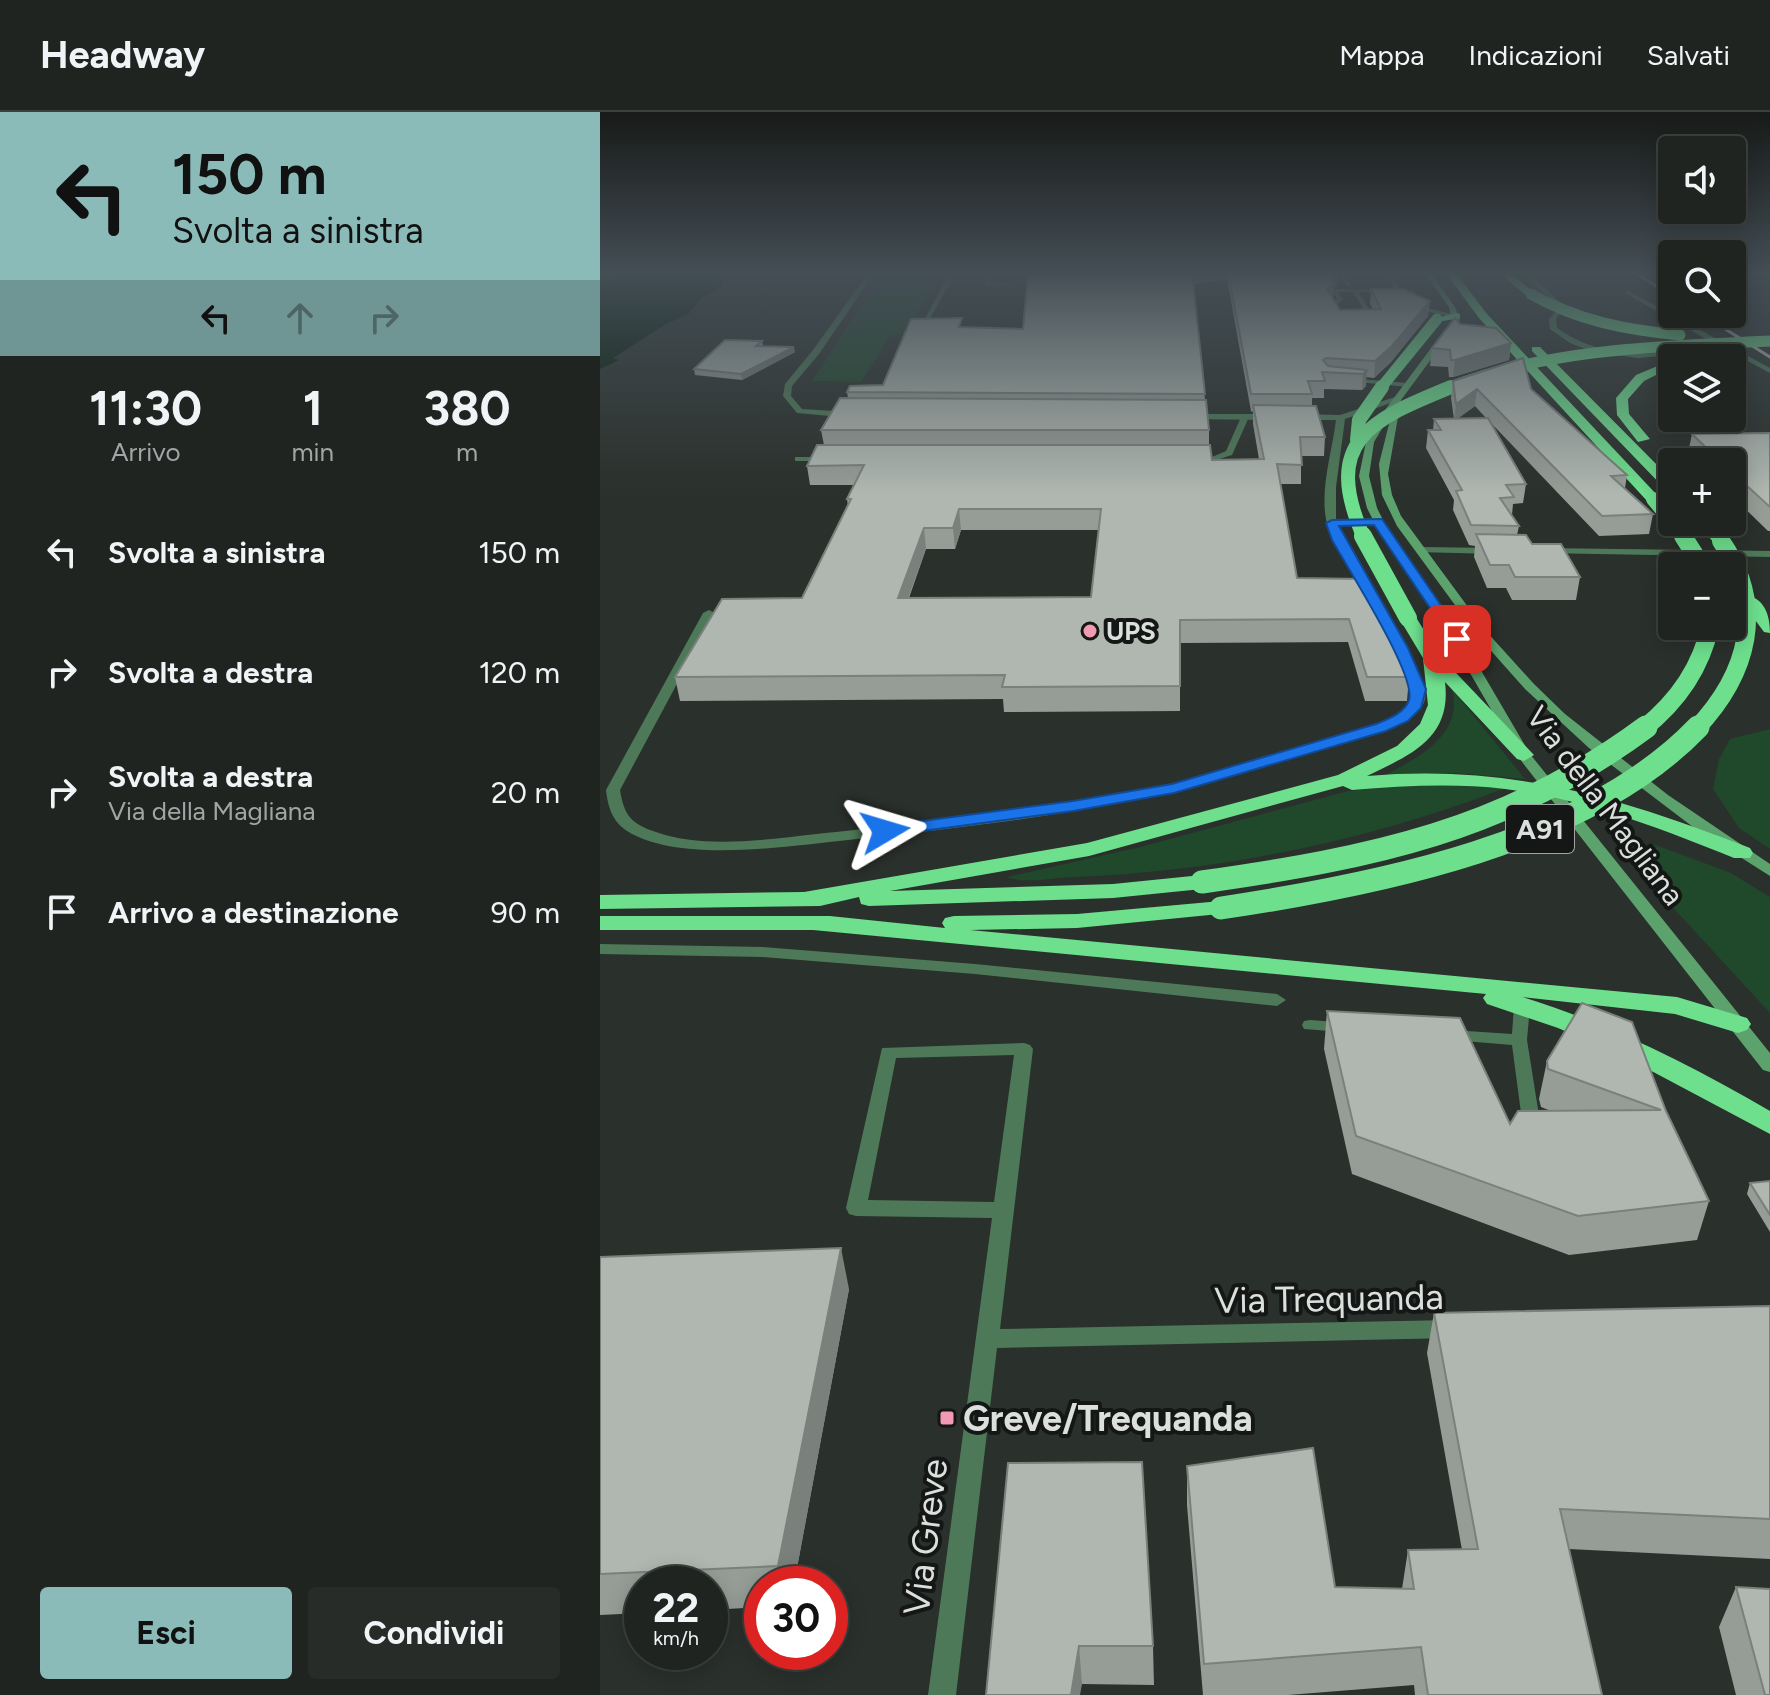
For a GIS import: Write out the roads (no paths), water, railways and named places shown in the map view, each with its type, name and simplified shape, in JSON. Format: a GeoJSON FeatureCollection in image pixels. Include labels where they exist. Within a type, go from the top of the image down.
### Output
{"type":"FeatureCollection","features":[{"type":"Feature","properties":{"kind":"highway"},"geometry":{"type":"LineString","coordinates":[[1415,346],[1366,406],[1348,468],[1348,495],[1363,536],[1432,658],[1524,755]]}},
{"type":"Feature","properties":{"kind":"highway"},"geometry":{"type":"LineString","coordinates":[[1511,346],[1653,499],[1694,552]]}},
{"type":"Feature","properties":{"kind":"highway"},"geometry":{"type":"LineString","coordinates":[[1533,346],[1658,474]]}},
{"type":"Feature","properties":{"kind":"highway"},"geometry":{"type":"LineString","coordinates":[[1357,440],[1373,425],[1414,401],[1489,375],[1617,353],[1695,346]]}},
{"type":"Feature","properties":{"kind":"highway"},"geometry":{"type":"LineString","coordinates":[[1746,352],[1770,350]]}},
{"type":"Feature","properties":{"kind":"highway"},"geometry":{"type":"LineString","coordinates":[[1658,370],[1632,383],[1624,394],[1621,408],[1627,421],[1658,459]]}},
{"type":"Feature","properties":{"kind":"highway"},"geometry":{"type":"LineString","coordinates":[[1716,536],[1728,550],[1744,581],[1750,601],[1770,628]]}},
{"type":"Feature","properties":{"kind":"highway","name":"A91"},"geometry":{"type":"LineString","coordinates":[[809,911],[1029,922],[1145,916],[1292,899],[1445,863],[1538,830],[1610,795],[1670,754],[1714,709],[1732,683],[1741,661],[1750,601]]}},
{"type":"Feature","properties":{"kind":"highway","name":"A91"},"geometry":{"type":"LineString","coordinates":[[809,911],[936,897],[1137,889],[1202,882],[1293,868],[1408,842],[1491,815],[1565,781],[1619,749],[1660,714],[1690,678],[1706,640]]}},
{"type":"Feature","properties":{"kind":"highway"},"geometry":{"type":"LineString","coordinates":[[600,923],[809,911],[1089,849],[1289,796],[1363,772],[1418,740],[1433,721],[1438,705],[1432,658]]}},
{"type":"Feature","properties":{"kind":"highway"},"geometry":{"type":"LineString","coordinates":[[1289,796],[1349,785],[1433,778],[1490,780],[1550,789],[1649,818],[1742,853]]}},
{"type":"Feature","properties":{"kind":"highway"},"geometry":{"type":"LineString","coordinates":[[600,902],[809,911],[1677,1006],[1738,1024]]}},
{"type":"Feature","properties":{"kind":"highway"},"geometry":{"type":"LineString","coordinates":[[1456,984],[1522,1006],[1649,1056],[1770,1124]]}},
{"type":"Feature","properties":{"kind":"main road","name":"Via della Magliana"},"geometry":{"type":"LineString","coordinates":[[1438,346],[1382,420],[1366,455],[1365,490],[1378,521],[1442,614],[1524,755],[1770,1066]]}},
{"type":"Feature","properties":{"kind":"main road","name":"Via della Magliana"},"geometry":{"type":"LineString","coordinates":[[1398,399],[1384,480],[1392,508],[1499,655],[1545,701],[1623,767],[1770,871]]}},
{"type":"Feature","properties":{"kind":"street"},"geometry":{"type":"LineString","coordinates":[[820,346],[788,386],[787,396],[800,411],[865,415]]}},
{"type":"Feature","properties":{"kind":"street"},"geometry":{"type":"LineString","coordinates":[[1588,346],[1641,355],[1658,354]]}},
{"type":"Feature","properties":{"kind":"street"},"geometry":{"type":"LineString","coordinates":[[1746,358],[1770,371]]}},
{"type":"Feature","properties":{"kind":"street"},"geometry":{"type":"LineString","coordinates":[[1181,417],[1341,418],[1398,399]]}},
{"type":"Feature","properties":{"kind":"street"},"geometry":{"type":"LineString","coordinates":[[709,613],[614,785],[612,796],[616,812],[638,830],[692,844],[744,845],[1044,810],[1187,785],[1381,727],[1412,709],[1419,694],[1401,648],[1338,540],[1332,523],[1331,502],[1341,418]]}},
{"type":"Feature","properties":{"kind":"street"},"geometry":{"type":"LineString","coordinates":[[1332,523],[1378,521]]}},
{"type":"Feature","properties":{"kind":"street"},"geometry":{"type":"LineString","coordinates":[[1420,550],[1506,551]]}},
{"type":"Feature","properties":{"kind":"street"},"geometry":{"type":"LineString","coordinates":[[1537,551],[1770,554]]}},
{"type":"Feature","properties":{"kind":"street"},"geometry":{"type":"LineString","coordinates":[[600,949],[793,955],[975,969],[1277,1000]]}},
{"type":"Feature","properties":{"kind":"street","name":"Via Greve"},"geometry":{"type":"LineString","coordinates":[[942,1695],[1024,1049],[888,1052],[856,1208],[1002,1210]]}},
{"type":"Feature","properties":{"kind":"street","name":"Via Trequanda"},"geometry":{"type":"LineString","coordinates":[[986,1339],[1472,1329]]}},
{"type":"Feature","properties":{"kind":"lane"},"geometry":{"type":"LineString","coordinates":[[1341,379],[1408,385]]}},
{"type":"Feature","properties":{"kind":"lane"},"geometry":{"type":"LineString","coordinates":[[1181,459],[1225,456],[1245,417]]}},
{"type":"Feature","properties":{"kind":"lane"},"geometry":{"type":"LineString","coordinates":[[798,459],[846,459]]}},
{"type":"Feature","properties":{"kind":"lane"},"geometry":{"type":"LineString","coordinates":[[1522,1006],[1519,1040],[1533,1134]]}},
{"type":"Feature","properties":{"kind":"lane"},"geometry":{"type":"LineString","coordinates":[[1310,1025],[1355,1028]]}},
{"type":"Feature","properties":{"kind":"lane"},"geometry":{"type":"LineString","coordinates":[[1430,1033],[1519,1040]]}},
{"type":"Feature","properties":{"kind":"railway"},"geometry":{"type":"LineString","coordinates":[[1752,346],[1770,357]]}},
{"type":"Feature","properties":{"kind":"place","name":"UPS"},"geometry":{"type":"Point","coordinates":[1090,631]}},
{"type":"Feature","properties":{"kind":"place","name":"Greve/Trequanda"},"geometry":{"type":"Point","coordinates":[947,1418]}}]}
